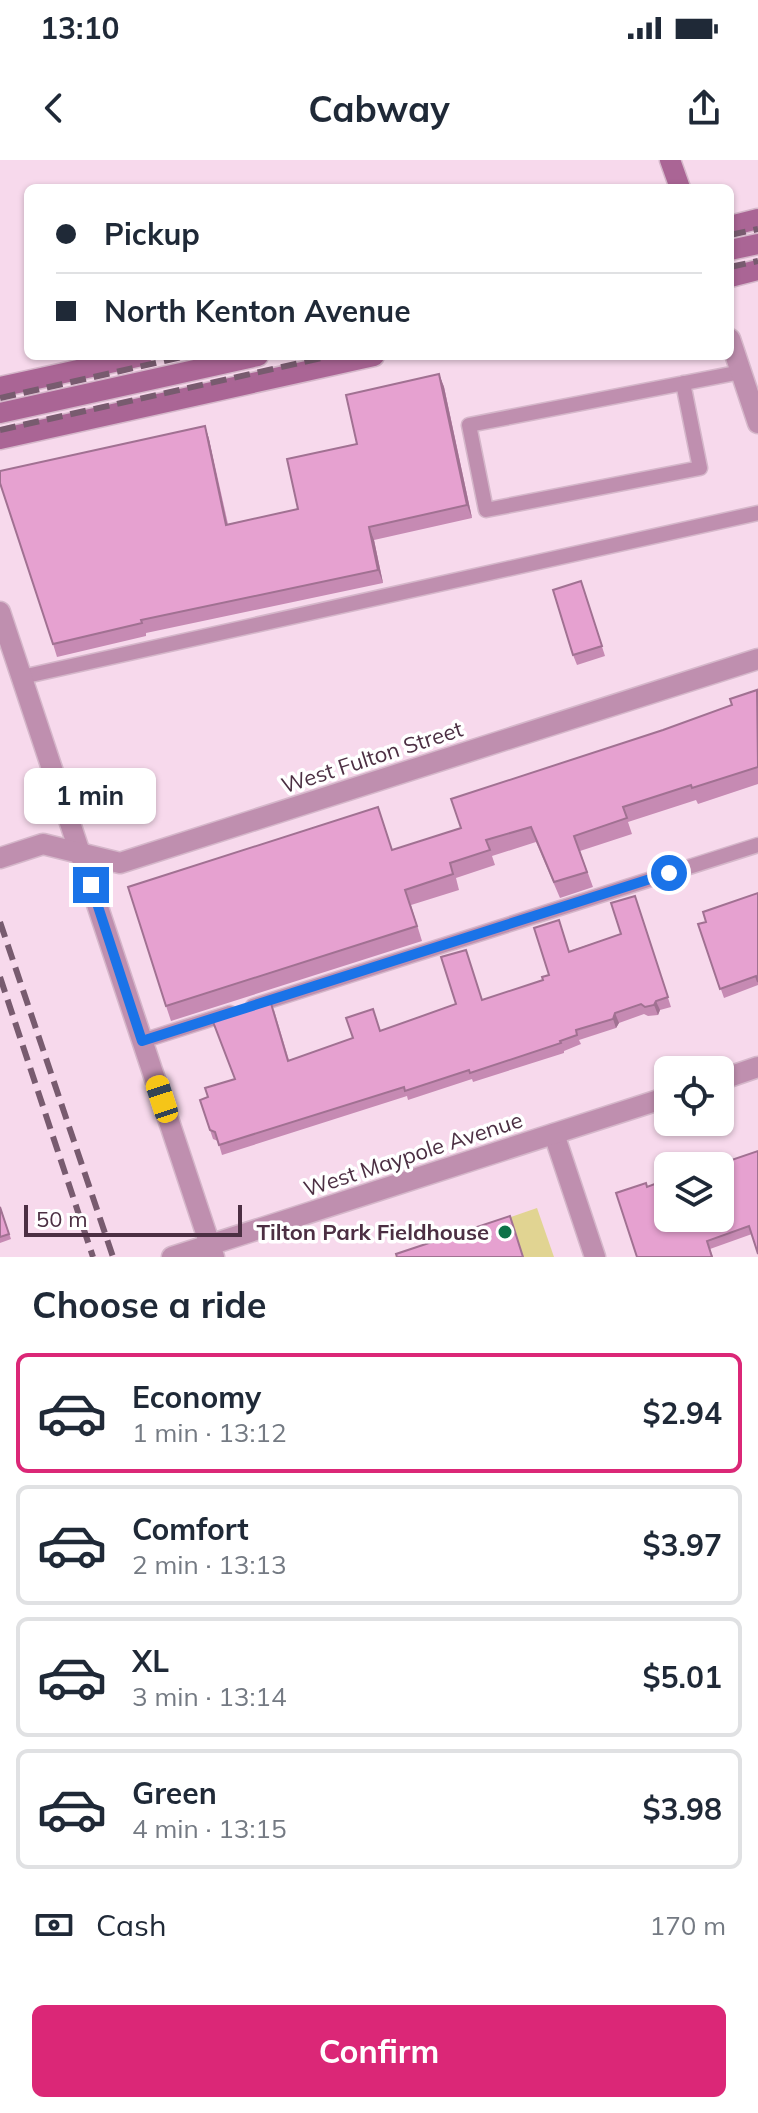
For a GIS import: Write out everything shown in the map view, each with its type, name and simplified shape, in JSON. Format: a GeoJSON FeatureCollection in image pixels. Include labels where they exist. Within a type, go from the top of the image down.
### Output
{"type":"FeatureCollection","features":[{"type":"Feature","properties":{"kind":"main road"},"geometry":{"type":"LineString","coordinates":[[670,160],[679,184]]}},
{"type":"Feature","properties":{"kind":"main road"},"geometry":{"type":"LineString","coordinates":[[734,225],[758,219]]}},
{"type":"Feature","properties":{"kind":"main road"},"geometry":{"type":"LineString","coordinates":[[734,249],[758,244]]}},
{"type":"Feature","properties":{"kind":"main road"},"geometry":{"type":"LineString","coordinates":[[734,276],[758,270]]}},
{"type":"Feature","properties":{"kind":"main road"},"geometry":{"type":"LineString","coordinates":[[0,387],[124,360]]}},
{"type":"Feature","properties":{"kind":"main road"},"geometry":{"type":"LineString","coordinates":[[0,413],[240,360]]}},
{"type":"Feature","properties":{"kind":"main road"},"geometry":{"type":"LineString","coordinates":[[0,439],[356,360]]}},
{"type":"Feature","properties":{"kind":"street"},"geometry":{"type":"LineString","coordinates":[[734,351],[758,423]]}},
{"type":"Feature","properties":{"kind":"street"},"geometry":{"type":"LineString","coordinates":[[0,612],[212,1251]]}},
{"type":"Feature","properties":{"kind":"street","name":"West Fulton Street"},"geometry":{"type":"LineString","coordinates":[[0,858],[43,844],[120,863],[758,659]]}},
{"type":"Feature","properties":{"kind":"street"},"geometry":{"type":"LineString","coordinates":[[734,1075],[758,1067]]}},
{"type":"Feature","properties":{"kind":"street","name":"West Maypole Avenue"},"geometry":{"type":"LineString","coordinates":[[172,1257],[212,1251],[654,1102]]}},
{"type":"Feature","properties":{"kind":"street"},"geometry":{"type":"LineString","coordinates":[[554,1134],[595,1257]]}},
{"type":"Feature","properties":{"kind":"lane"},"geometry":{"type":"LineString","coordinates":[[683,383],[700,468],[486,510],[469,425],[683,383],[741,372]]}},
{"type":"Feature","properties":{"kind":"lane"},"geometry":{"type":"LineString","coordinates":[[22,677],[758,513]]}},
{"type":"Feature","properties":{"kind":"lane"},"geometry":{"type":"LineString","coordinates":[[142,1041],[758,845]]}},
{"type":"Feature","properties":{"kind":"shaded area","name":"Tilton Park Fieldhouse"},"geometry":{"type":"Polygon","coordinates":[[[537,1208],[554,1257],[394,1257],[537,1208]]]}},
{"type":"Feature","properties":{"kind":"building"},"geometry":{"type":"Polygon","coordinates":[[[439,374],[467,505],[369,527],[378,570],[141,620],[142,623],[53,644],[0,483],[0,471],[205,426],[226,525],[298,509],[287,459],[357,444],[346,395],[439,374]]]}},
{"type":"Feature","properties":{"kind":"building"},"geometry":{"type":"Polygon","coordinates":[[[581,581],[602,646],[573,655],[553,590],[581,581]]]}},
{"type":"Feature","properties":{"kind":"building"},"geometry":{"type":"Polygon","coordinates":[[[757,690],[758,767],[623,807],[627,818],[574,836],[587,872],[554,882],[531,827],[486,840],[490,850],[450,863],[453,874],[405,890],[417,926],[166,1006],[128,887],[378,807],[392,850],[461,828],[451,799],[663,730],[732,705],[730,699],[757,690]]]}},
{"type":"Feature","properties":{"kind":"building"},"geometry":{"type":"Polygon","coordinates":[[[758,893],[758,982],[756,976],[720,989],[698,924],[706,922],[703,912],[758,893]]]}},
{"type":"Feature","properties":{"kind":"building"},"geometry":{"type":"Polygon","coordinates":[[[635,896],[668,997],[656,1001],[654,1005],[645,1007],[641,1004],[615,1013],[613,1019],[576,1030],[577,1035],[561,1043],[470,1073],[469,1070],[405,1091],[404,1087],[219,1145],[215,1132],[210,1130],[200,1100],[208,1097],[205,1088],[235,1079],[212,1019],[270,1000],[288,1061],[353,1038],[346,1018],[373,1009],[380,1031],[456,1004],[441,957],[466,950],[482,1000],[543,980],[542,977],[549,975],[534,928],[559,920],[569,952],[621,934],[611,903],[635,896]]]}},
{"type":"Feature","properties":{"kind":"building"},"geometry":{"type":"Polygon","coordinates":[[[758,1151],[758,1254],[749,1226],[734,1231],[734,1159],[758,1151]]]}},
{"type":"Feature","properties":{"kind":"building"},"geometry":{"type":"Polygon","coordinates":[[[646,1183],[647,1187],[654,1184],[654,1232],[732,1232],[707,1241],[712,1257],[637,1257],[616,1193],[646,1183]]]}},
{"type":"Feature","properties":{"kind":"building"},"geometry":{"type":"Polygon","coordinates":[[[0,1207],[9,1234],[0,1237],[0,1207]]]}},
{"type":"Feature","properties":{"kind":"building","name":"Tilton Park Fieldhouse"},"geometry":{"type":"Polygon","coordinates":[[[510,1216],[523,1257],[397,1257],[396,1254],[510,1216]]]}},
{"type":"Feature","properties":{"kind":"railway"},"geometry":{"type":"LineString","coordinates":[[734,234],[758,229]]}},
{"type":"Feature","properties":{"kind":"railway"},"geometry":{"type":"LineString","coordinates":[[734,266],[758,261]]}},
{"type":"Feature","properties":{"kind":"railway"},"geometry":{"type":"LineString","coordinates":[[0,398],[169,360]]}},
{"type":"Feature","properties":{"kind":"railway"},"geometry":{"type":"LineString","coordinates":[[0,430],[313,360]]}},
{"type":"Feature","properties":{"kind":"railway"},"geometry":{"type":"LineString","coordinates":[[0,922],[113,1257]]}},
{"type":"Feature","properties":{"kind":"railway"},"geometry":{"type":"LineString","coordinates":[[0,977],[93,1257]]}},
{"type":"Feature","properties":{"kind":"place","name":"Tilton Park Fieldhouse"},"geometry":{"type":"Point","coordinates":[505,1232]}},
{"type":"Feature","properties":{"kind":"route"},"geometry":{"type":"LineString","coordinates":[[91,885],[142,1041],[669,873]]}}]}
